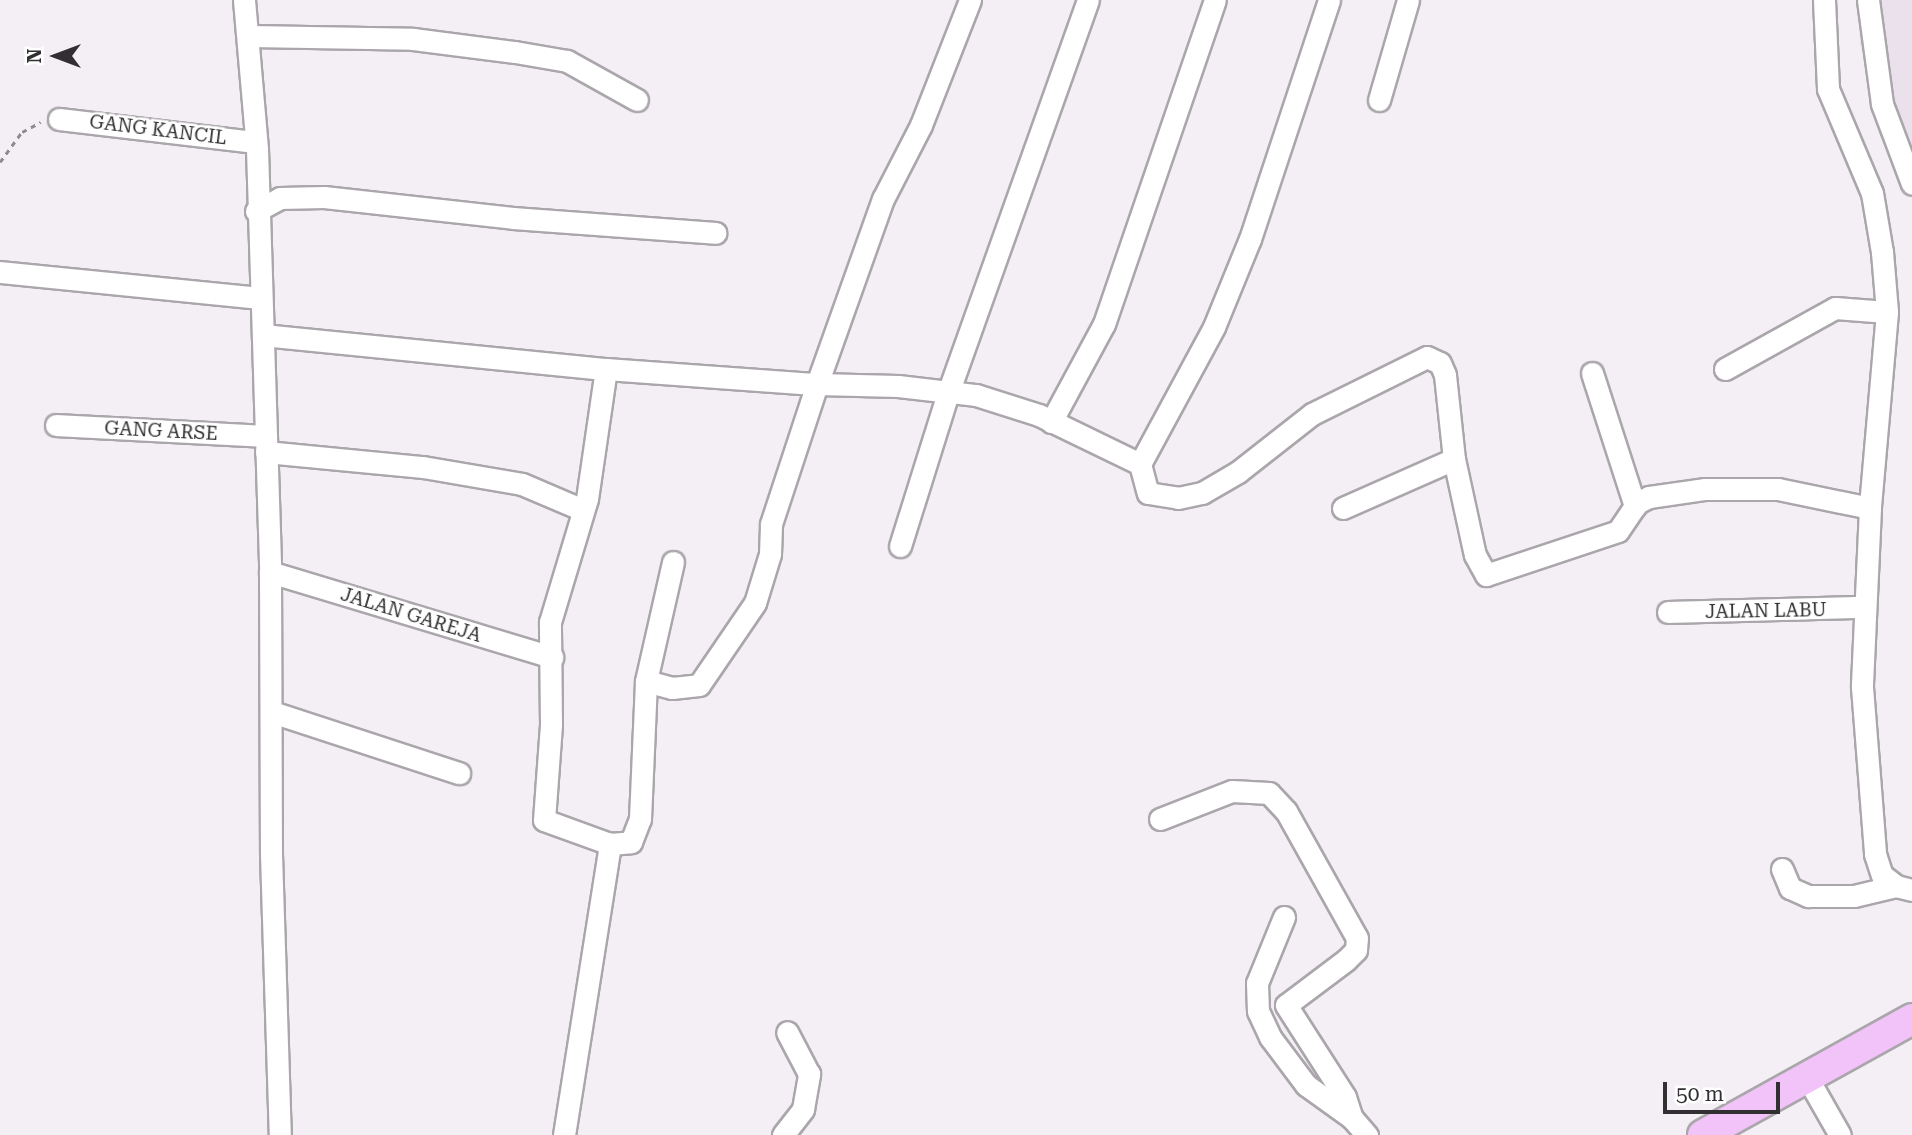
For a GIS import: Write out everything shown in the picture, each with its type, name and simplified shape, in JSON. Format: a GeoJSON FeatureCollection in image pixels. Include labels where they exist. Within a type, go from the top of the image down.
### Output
{"type":"FeatureCollection","features":[{"type":"Feature","properties":{"kind":"highway"},"geometry":{"type":"LineString","coordinates":[[1703,1135],[1912,1019]]}},
{"type":"Feature","properties":{"kind":"street"},"geometry":{"type":"LineString","coordinates":[[244,0],[256,142],[256,211],[263,335],[270,572],[279,1135]]}},
{"type":"Feature","properties":{"kind":"street"},"geometry":{"type":"LineString","coordinates":[[900,546],[948,393],[1088,0]]}},
{"type":"Feature","properties":{"kind":"street"},"geometry":{"type":"LineString","coordinates":[[1051,422],[1104,324],[1215,0]]}},
{"type":"Feature","properties":{"kind":"street"},"geometry":{"type":"LineString","coordinates":[[1329,0],[1281,153],[1240,264],[1214,327],[1140,464],[1147,493],[1178,498],[1202,493],[1238,472],[1312,414],[1427,357],[1440,363],[1445,375],[1454,459],[1475,555],[1486,575],[1618,531],[1635,506],[1645,498],[1704,489],[1778,489],[1870,508]]}},
{"type":"Feature","properties":{"kind":"street"},"geometry":{"type":"LineString","coordinates":[[1379,100],[1409,0]]}},
{"type":"Feature","properties":{"kind":"street"},"geometry":{"type":"LineString","coordinates":[[1824,0],[1828,89],[1872,193],[1887,312],[1870,508],[1862,687],[1874,841],[1882,875],[1904,888]]}},
{"type":"Feature","properties":{"kind":"street"},"geometry":{"type":"LineString","coordinates":[[1868,0],[1882,104],[1912,184]]}},
{"type":"Feature","properties":{"kind":"street"},"geometry":{"type":"LineString","coordinates":[[646,681],[673,688],[699,685],[755,603],[770,554],[771,524],[817,384],[883,199],[920,125],[965,1]]}},
{"type":"Feature","properties":{"kind":"street"},"geometry":{"type":"LineString","coordinates":[[249,36],[414,39],[515,52],[567,61],[594,72],[637,100]]}},
{"type":"Feature","properties":{"kind":"street","name":"GANG KANCIL"},"geometry":{"type":"LineString","coordinates":[[59,119],[256,142]]}},
{"type":"Feature","properties":{"kind":"street"},"geometry":{"type":"LineString","coordinates":[[256,211],[280,198],[324,197],[513,218],[715,233]]}},
{"type":"Feature","properties":{"kind":"street"},"geometry":{"type":"LineString","coordinates":[[0,272],[260,298]]}},
{"type":"Feature","properties":{"kind":"street"},"geometry":{"type":"LineString","coordinates":[[1725,369],[1835,307],[1887,312]]}},
{"type":"Feature","properties":{"kind":"street"},"geometry":{"type":"LineString","coordinates":[[263,335],[606,369],[817,384],[898,386],[948,393],[1013,405],[1140,464]]}},
{"type":"Feature","properties":{"kind":"street"},"geometry":{"type":"LineString","coordinates":[[606,369],[598,445],[583,510],[554,605],[544,820],[610,844],[631,842],[640,820],[646,681],[673,562]]}},
{"type":"Feature","properties":{"kind":"street"},"geometry":{"type":"LineString","coordinates":[[1592,373],[1635,506]]}},
{"type":"Feature","properties":{"kind":"street","name":"GANG ARSE"},"geometry":{"type":"LineString","coordinates":[[56,425],[266,444],[423,467],[522,484],[583,510]]}},
{"type":"Feature","properties":{"kind":"street"},"geometry":{"type":"LineString","coordinates":[[1343,508],[1454,459]]}},
{"type":"Feature","properties":{"kind":"street","name":"JALAN GAREJA"},"geometry":{"type":"LineString","coordinates":[[270,572],[552,657]]}},
{"type":"Feature","properties":{"kind":"street","name":"JALAN LABU"},"geometry":{"type":"LineString","coordinates":[[1668,612],[1864,607]]}},
{"type":"Feature","properties":{"kind":"street"},"geometry":{"type":"LineString","coordinates":[[272,712],[460,773]]}},
{"type":"Feature","properties":{"kind":"street"},"geometry":{"type":"LineString","coordinates":[[1160,820],[1231,792],[1269,793],[1286,811],[1357,938],[1356,950],[1346,960],[1286,1004],[1345,1097],[1352,1118]]}},
{"type":"Feature","properties":{"kind":"street"},"geometry":{"type":"LineString","coordinates":[[564,1135],[610,844]]}},
{"type":"Feature","properties":{"kind":"street"},"geometry":{"type":"LineString","coordinates":[[1782,869],[1790,888],[1808,896],[1854,896],[1904,888]]}},
{"type":"Feature","properties":{"kind":"street"},"geometry":{"type":"LineString","coordinates":[[1284,917],[1257,983],[1258,1011],[1270,1037],[1306,1085],[1352,1118],[1367,1135]]}},
{"type":"Feature","properties":{"kind":"street"},"geometry":{"type":"LineString","coordinates":[[783,1135],[803,1110],[809,1074],[787,1032]]}},
{"type":"Feature","properties":{"kind":"street"},"geometry":{"type":"LineString","coordinates":[[1808,1079],[1840,1135]]}},
{"type":"Feature","properties":{"kind":"path"},"geometry":{"type":"LineString","coordinates":[[0,162],[27,128],[59,119]]}},
{"type":"Feature","properties":{"kind":"shaded area"},"geometry":{"type":"Polygon","coordinates":[[[1858,0],[1912,0],[1912,196],[1902,179],[1860,44],[1858,0]]]}}]}
